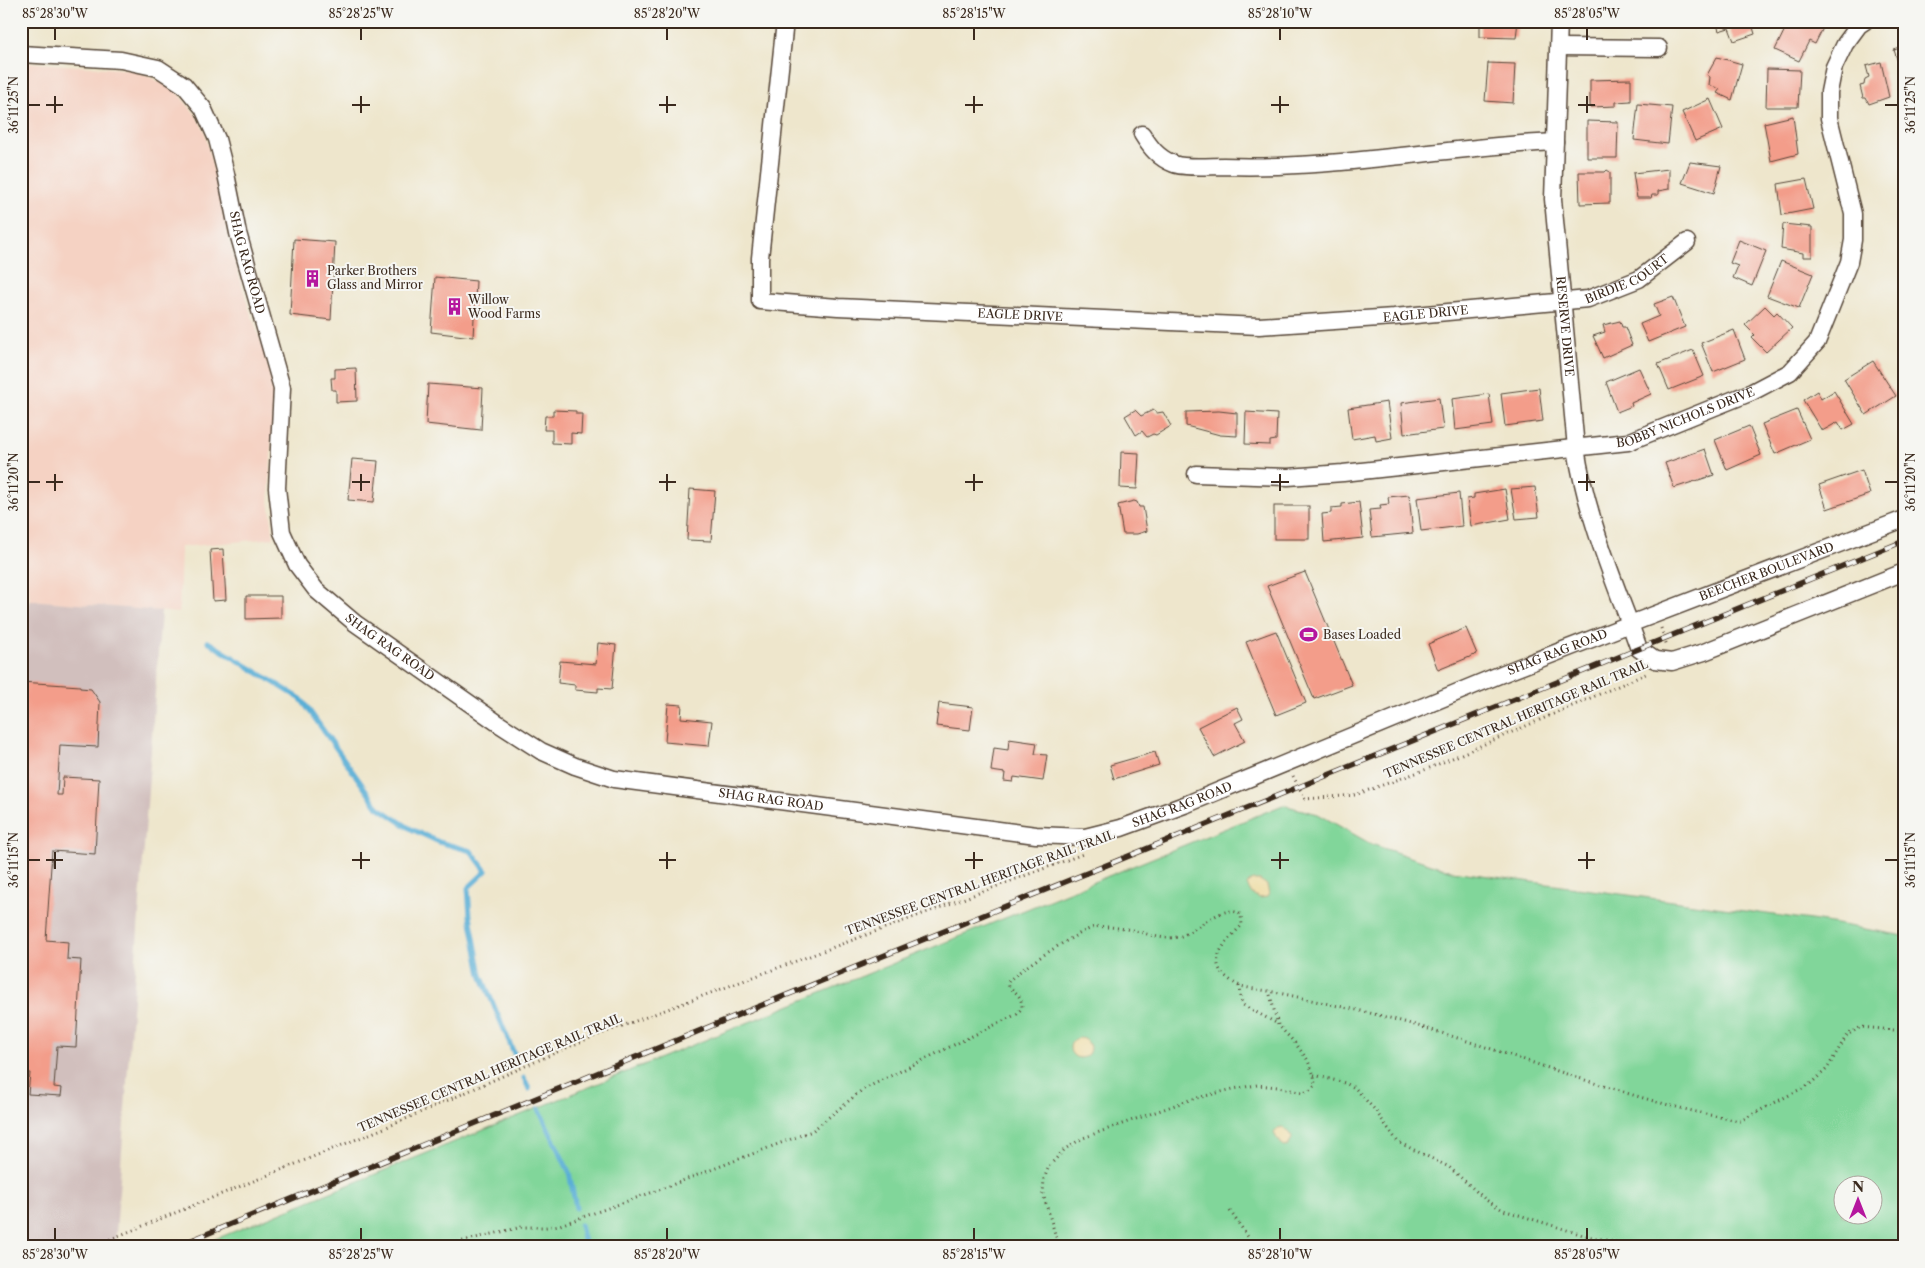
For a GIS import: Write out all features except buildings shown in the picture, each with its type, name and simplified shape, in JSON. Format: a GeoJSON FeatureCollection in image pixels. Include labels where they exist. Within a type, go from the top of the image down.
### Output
{"type":"FeatureCollection","features":[{"type":"Feature","properties":{"kind":"street","name":"EAGLE DRIVE"},"geometry":{"type":"LineString","coordinates":[[784,21],[760,258],[760,302],[1259,326],[1394,317],[1561,301]]}},
{"type":"Feature","properties":{"kind":"street","name":"RESERVE DRIVE"},"geometry":{"type":"LineString","coordinates":[[1559,21],[1553,199],[1576,448],[1581,480],[1609,568],[1630,624]]}},
{"type":"Feature","properties":{"kind":"street","name":"BOBBY NICHOLS DRIVE"},"geometry":{"type":"LineString","coordinates":[[1196,474],[1288,477],[1343,474],[1628,442],[1752,392],[1790,372],[1816,342],[1849,262],[1853,240],[1853,214],[1829,118],[1829,92],[1834,67],[1845,44],[1859,25],[1865,21]]}},
{"type":"Feature","properties":{"kind":"street"},"geometry":{"type":"LineString","coordinates":[[1559,47],[1659,48]]}},
{"type":"Feature","properties":{"kind":"street","name":"SHAG RAG ROAD"},"geometry":{"type":"LineString","coordinates":[[21,54],[122,60],[158,68],[184,85],[203,108],[217,139],[238,233],[282,388],[277,488],[282,532],[297,565],[316,590],[355,623],[499,724],[541,751],[575,766],[619,780],[1036,835],[1085,837],[1121,828],[1186,804],[1630,624]]}},
{"type":"Feature","properties":{"kind":"street"},"geometry":{"type":"LineString","coordinates":[[1142,134],[1152,151],[1175,165],[1239,167],[1301,165],[1504,144],[1555,142]]}},
{"type":"Feature","properties":{"kind":"street","name":"BIRDIE COURT"},"geometry":{"type":"LineString","coordinates":[[1561,301],[1588,299],[1638,279],[1687,242]]}},
{"type":"Feature","properties":{"kind":"street","name":"BEECHER BOULEVARD"},"geometry":{"type":"LineString","coordinates":[[1630,624],[1904,519]]}},
{"type":"Feature","properties":{"kind":"street"},"geometry":{"type":"LineString","coordinates":[[1630,624],[1638,649],[1655,660],[1672,662],[1704,652],[1904,572]]}},
{"type":"Feature","properties":{"kind":"path"},"geometry":{"type":"LineString","coordinates":[[1669,623],[1660,626],[1672,662]]}},
{"type":"Feature","properties":{"kind":"path","name":"TENNESSEE CENTRAL HERITAGE RAIL TRAIL"},"geometry":{"type":"LineString","coordinates":[[1285,779],[1292,776],[1305,800],[1355,795],[1427,769],[1672,662]]}},
{"type":"Feature","properties":{"kind":"path","name":"TENNESSEE CENTRAL HERITAGE RAIL TRAIL"},"geometry":{"type":"LineString","coordinates":[[92,1247],[394,1124],[582,1041],[1086,852]]}},
{"type":"Feature","properties":{"kind":"path"},"geometry":{"type":"LineString","coordinates":[[438,1247],[522,1227],[560,1225],[656,1191],[812,1131],[862,1090],[1017,1014],[1022,1008],[1022,1000],[1009,987],[1008,982],[1024,969],[1060,946],[1096,926],[1137,931],[1153,937],[1165,938],[1192,932],[1228,910],[1236,910],[1241,915],[1242,925],[1223,946],[1218,964],[1221,971],[1240,986],[1355,1010],[1428,1029],[1596,1083],[1684,1108],[1740,1121],[1810,1084],[1827,1069],[1847,1035],[1861,1027],[1904,1031]]}},
{"type":"Feature","properties":{"kind":"path"},"geometry":{"type":"LineString","coordinates":[[1059,1247],[1043,1194],[1044,1178],[1049,1166],[1065,1149],[1084,1138],[1189,1100],[1234,1089],[1257,1086],[1278,1087],[1302,1093],[1309,1091],[1315,1085],[1314,1075],[1307,1059],[1296,1043],[1278,1025],[1242,1005],[1240,986]]}},
{"type":"Feature","properties":{"kind":"path"},"geometry":{"type":"LineString","coordinates":[[1269,991],[1278,1025]]}},
{"type":"Feature","properties":{"kind":"path"},"geometry":{"type":"LineString","coordinates":[[1314,1075],[1345,1083],[1355,1088],[1374,1109],[1398,1142],[1449,1167],[1486,1200],[1503,1210],[1583,1235],[1638,1247]]}},
{"type":"Feature","properties":{"kind":"path"},"geometry":{"type":"LineString","coordinates":[[1230,1212],[1255,1247]]}},
{"type":"Feature","properties":{"kind":"shaded area"},"geometry":{"type":"Polygon","coordinates":[[[21,62],[135,70],[174,89],[196,115],[205,132],[230,244],[248,306],[264,349],[274,392],[269,501],[274,538],[181,547],[179,613],[30,600],[21,533],[21,62]]]}},
{"type":"Feature","properties":{"kind":"shaded area"},"geometry":{"type":"Polygon","coordinates":[[[30,600],[161,611],[115,1247],[21,1247],[21,626],[26,620],[30,600]]]}},
{"type":"Feature","properties":{"kind":"green space"},"geometry":{"type":"Polygon","coordinates":[[[1283,805],[1318,814],[1371,844],[1452,871],[1825,922],[1904,936],[1904,1247],[196,1247],[1283,805]]]}},
{"type":"Feature","properties":{"kind":"sand"},"geometry":{"type":"Polygon","coordinates":[[[1253,880],[1260,880],[1267,885],[1269,894],[1267,897],[1260,898],[1252,894],[1247,885],[1253,880]]]}},
{"type":"Feature","properties":{"kind":"sand"},"geometry":{"type":"Polygon","coordinates":[[[1080,1038],[1087,1041],[1090,1048],[1087,1055],[1080,1058],[1073,1055],[1070,1048],[1073,1041],[1080,1038]]]}},
{"type":"Feature","properties":{"kind":"sand"},"geometry":{"type":"Polygon","coordinates":[[[1283,1127],[1290,1133],[1292,1138],[1286,1147],[1279,1142],[1274,1133],[1278,1128],[1283,1127]]]}},
{"type":"Feature","properties":{"kind":"waterway"},"geometry":{"type":"LineString","coordinates":[[208,642],[301,699],[378,807],[411,829],[439,842],[471,851],[486,871],[468,888],[470,916],[481,975],[516,1058]]}},
{"type":"Feature","properties":{"kind":"waterway"},"geometry":{"type":"LineString","coordinates":[[524,1078],[529,1089]]}},
{"type":"Feature","properties":{"kind":"waterway"},"geometry":{"type":"LineString","coordinates":[[539,1109],[569,1172],[576,1208]]}},
{"type":"Feature","properties":{"kind":"waterway"},"geometry":{"type":"LineString","coordinates":[[580,1225],[585,1247]]}},
{"type":"Feature","properties":{"kind":"railway"},"geometry":{"type":"LineString","coordinates":[[175,1247],[750,1010],[1904,541]]}},
{"type":"Feature","properties":{"kind":"place","name":"Parker Brothers Glass and Mirror"},"geometry":{"type":"Point","coordinates":[313,278]}},
{"type":"Feature","properties":{"kind":"place","name":"Willow Wood Farms"},"geometry":{"type":"Point","coordinates":[454,307]}},
{"type":"Feature","properties":{"kind":"place","name":"Bases Loaded"},"geometry":{"type":"Point","coordinates":[1309,635]}}]}
